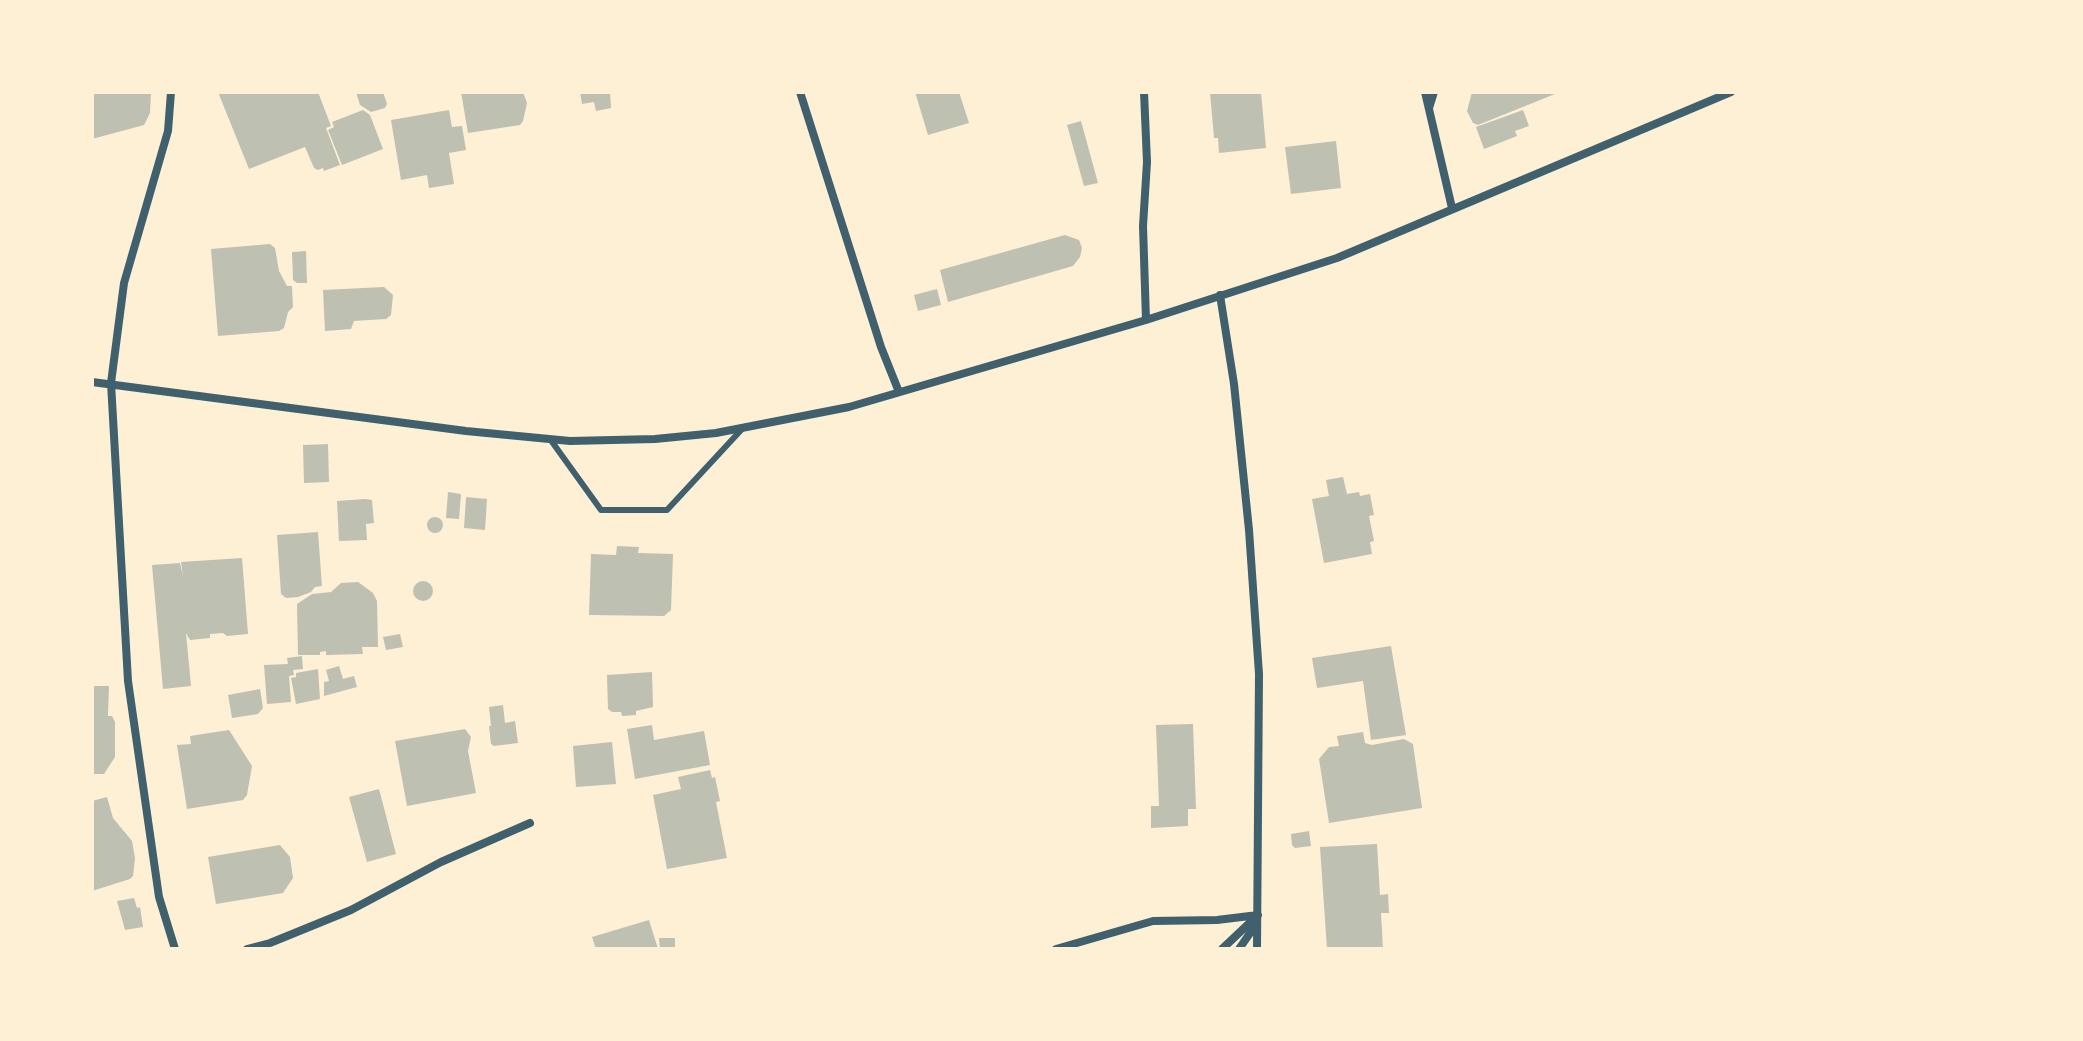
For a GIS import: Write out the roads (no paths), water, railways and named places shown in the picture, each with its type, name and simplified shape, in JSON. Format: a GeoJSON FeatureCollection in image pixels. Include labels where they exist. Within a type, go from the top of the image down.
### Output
{"type":"FeatureCollection","features":[{"type":"Feature","properties":{"kind":"street"},"geometry":{"type":"LineString","coordinates":[[171,92],[168,131],[124,283],[111,383],[128,681],[159,897],[175,949]]}},
{"type":"Feature","properties":{"kind":"street"},"geometry":{"type":"LineString","coordinates":[[800,92],[881,347],[899,392]]}},
{"type":"Feature","properties":{"kind":"street"},"geometry":{"type":"LineString","coordinates":[[1144,92],[1146,320]]}},
{"type":"Feature","properties":{"kind":"street"},"geometry":{"type":"LineString","coordinates":[[1425,92],[1452,208]]}},
{"type":"Feature","properties":{"kind":"street"},"geometry":{"type":"LineString","coordinates":[[1429,109],[1434,92]]}},
{"type":"Feature","properties":{"kind":"street"},"geometry":{"type":"LineString","coordinates":[[92,382],[466,431],[570,441],[655,439],[743,427],[849,407],[1146,320],[1337,258],[1731,92]]}},
{"type":"Feature","properties":{"kind":"street"},"geometry":{"type":"LineString","coordinates":[[1220,295],[1237,413],[1259,674],[1257,949]]}},
{"type":"Feature","properties":{"kind":"street"},"geometry":{"type":"LineString","coordinates":[[247,949],[270,943],[351,910],[441,862],[530,823]]}},
{"type":"Feature","properties":{"kind":"street"},"geometry":{"type":"LineString","coordinates":[[1056,949],[1153,921],[1257,919]]}},
{"type":"Feature","properties":{"kind":"street"},"geometry":{"type":"LineString","coordinates":[[1222,949],[1257,919]]}},
{"type":"Feature","properties":{"kind":"street"},"geometry":{"type":"LineString","coordinates":[[1239,949],[1257,919]]}},
{"type":"Feature","properties":{"kind":"lane"},"geometry":{"type":"LineString","coordinates":[[550,439],[601,510],[667,510],[743,427]]}}]}
